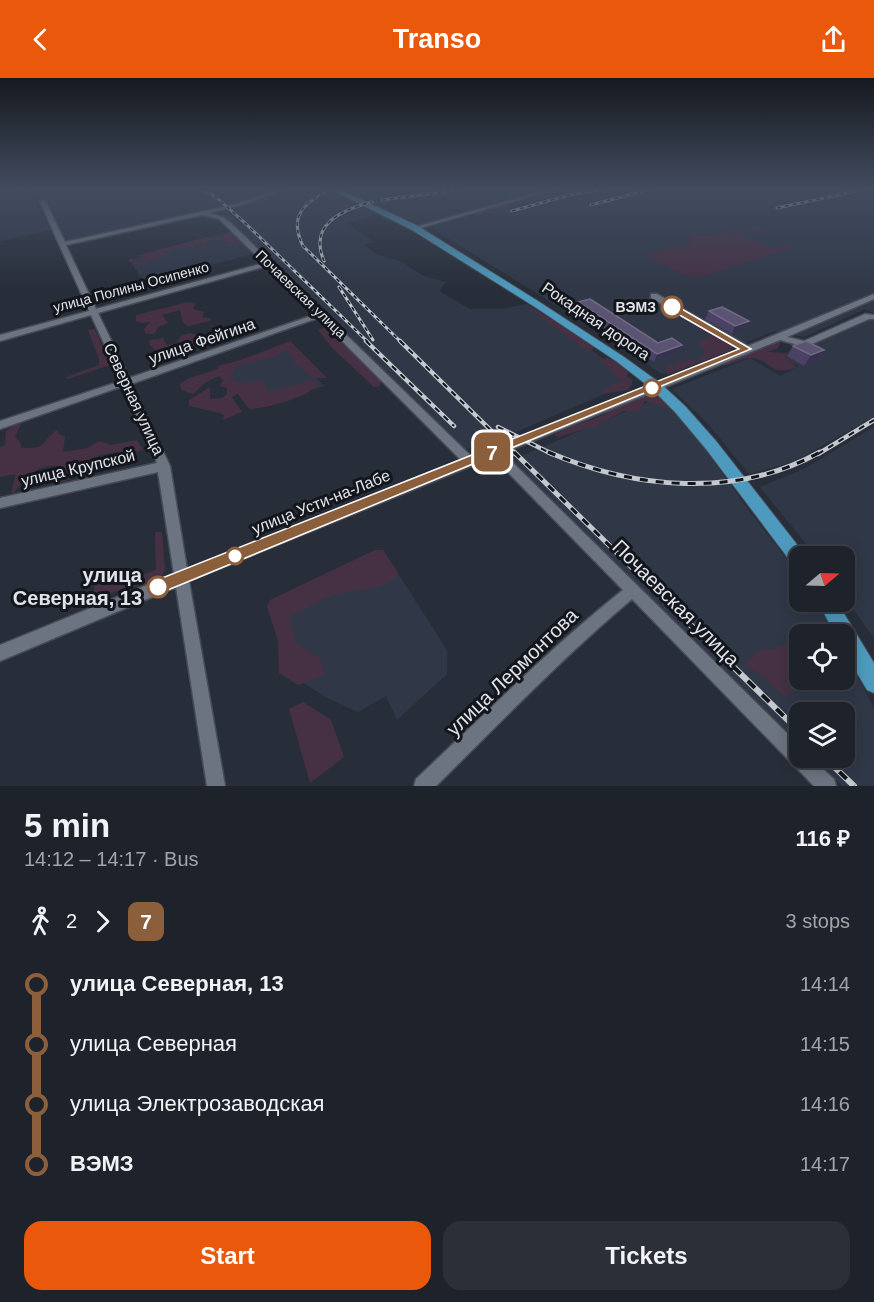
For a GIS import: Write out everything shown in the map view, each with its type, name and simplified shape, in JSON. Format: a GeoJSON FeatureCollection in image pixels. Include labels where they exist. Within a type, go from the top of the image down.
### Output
{"type":"FeatureCollection","features":[{"type":"Feature","properties":{"kind":"main road","name":"Рокадная дорога"},"geometry":{"type":"LineString","coordinates":[[403,222],[620,358],[656,386],[680,409],[711,445],[789,547]]}},
{"type":"Feature","properties":{"kind":"main road"},"geometry":{"type":"LineString","coordinates":[[833,612],[874,683]]}},
{"type":"Feature","properties":{"kind":"street","name":"Северная улица"},"geometry":{"type":"LineString","coordinates":[[53,222],[164,466],[180,578],[216,786]]}},
{"type":"Feature","properties":{"kind":"street"},"geometry":{"type":"LineString","coordinates":[[64,244],[162,222]]}},
{"type":"Feature","properties":{"kind":"street","name":"Почаевская улица"},"geometry":{"type":"LineString","coordinates":[[225,222],[270,263],[469,461]]}},
{"type":"Feature","properties":{"kind":"street"},"geometry":{"type":"LineString","coordinates":[[415,228],[437,222]]}},
{"type":"Feature","properties":{"kind":"street","name":"улица Полины Осипенко"},"geometry":{"type":"LineString","coordinates":[[0,338],[270,263]]}},
{"type":"Feature","properties":{"kind":"street"},"geometry":{"type":"LineString","coordinates":[[654,296],[747,349]]}},
{"type":"Feature","properties":{"kind":"street","name":"улица Усти-на-Лабе"},"geometry":{"type":"LineString","coordinates":[[0,653],[469,461],[779,338],[874,296]]}},
{"type":"Feature","properties":{"kind":"street"},"geometry":{"type":"LineString","coordinates":[[779,338],[806,344],[868,316],[874,317]]}},
{"type":"Feature","properties":{"kind":"street","name":"улица Фейгина"},"geometry":{"type":"LineString","coordinates":[[0,425],[310,320]]}},
{"type":"Feature","properties":{"kind":"street","name":"Почаевская улица"},"geometry":{"type":"LineString","coordinates":[[494,451],[827,786]]}},
{"type":"Feature","properties":{"kind":"street","name":"улица Крупской"},"geometry":{"type":"LineString","coordinates":[[0,503],[164,466]]}},
{"type":"Feature","properties":{"kind":"street","name":"улица Лермонтова"},"geometry":{"type":"LineString","coordinates":[[423,786],[524,688],[633,590]]}},
{"type":"Feature","properties":{"kind":"shaded area"},"geometry":{"type":"Polygon","coordinates":[[[0,222],[47,222],[52,230],[0,241],[0,222]]]}},
{"type":"Feature","properties":{"kind":"shaded area"},"geometry":{"type":"Polygon","coordinates":[[[57,222],[152,222],[67,241],[57,222]]]}},
{"type":"Feature","properties":{"kind":"shaded area"},"geometry":{"type":"Polygon","coordinates":[[[230,222],[353,222],[347,224],[374,242],[364,245],[376,254],[400,261],[422,275],[446,282],[439,291],[470,309],[502,309],[527,304],[634,381],[516,432],[461,451],[230,222]]]}},
{"type":"Feature","properties":{"kind":"shaded area"},"geometry":{"type":"Polygon","coordinates":[[[412,222],[430,222],[419,225],[412,222]]]}},
{"type":"Feature","properties":{"kind":"shaded area"},"geometry":{"type":"Polygon","coordinates":[[[448,222],[874,222],[874,313],[865,309],[804,337],[775,331],[664,374],[430,227],[448,222]]]}},
{"type":"Feature","properties":{"kind":"shaded area"},"geometry":{"type":"Polygon","coordinates":[[[745,226],[755,226],[770,232],[745,229],[736,233],[774,249],[786,245],[795,247],[701,277],[683,275],[645,255],[670,248],[689,248],[687,243],[694,239],[689,236],[697,233],[705,237],[745,226]]]}},
{"type":"Feature","properties":{"kind":"shaded area"},"geometry":{"type":"Polygon","coordinates":[[[232,231],[256,253],[144,283],[130,260],[232,231]]]}},
{"type":"Feature","properties":{"kind":"shaded area"},"geometry":{"type":"Polygon","coordinates":[[[223,234],[232,234],[239,243],[228,247],[228,242],[217,240],[205,243],[207,248],[199,251],[199,246],[174,249],[163,257],[139,266],[128,261],[131,258],[136,262],[142,262],[144,257],[135,256],[207,237],[223,238],[223,234]]]}},
{"type":"Feature","properties":{"kind":"shaded area"},"geometry":{"type":"Polygon","coordinates":[[[189,302],[195,304],[193,309],[204,312],[202,317],[211,318],[210,321],[188,326],[183,323],[180,310],[162,315],[168,323],[159,327],[154,334],[146,334],[144,329],[150,322],[136,321],[136,315],[189,302]]]}},
{"type":"Feature","properties":{"kind":"shaded area"},"geometry":{"type":"Polygon","coordinates":[[[533,308],[594,346],[593,349],[587,351],[530,309],[533,308]]]}},
{"type":"Feature","properties":{"kind":"shaded area"},"geometry":{"type":"Polygon","coordinates":[[[871,318],[874,320],[874,417],[793,462],[749,474],[710,426],[672,389],[750,358],[780,376],[799,366],[780,356],[871,318]]]}},
{"type":"Feature","properties":{"kind":"shaded area"},"geometry":{"type":"Polygon","coordinates":[[[687,319],[733,342],[732,350],[667,375],[665,371],[669,365],[675,367],[677,361],[686,362],[689,359],[696,361],[704,356],[704,350],[698,343],[712,335],[700,330],[687,319]]]}},
{"type":"Feature","properties":{"kind":"shaded area"},"geometry":{"type":"Polygon","coordinates":[[[327,327],[336,333],[338,340],[373,369],[381,381],[380,386],[374,387],[333,349],[318,330],[327,327]]]}},
{"type":"Feature","properties":{"kind":"shaded area"},"geometry":{"type":"Polygon","coordinates":[[[95,329],[110,365],[68,379],[66,377],[99,365],[88,330],[95,329]]]}},
{"type":"Feature","properties":{"kind":"shaded area"},"geometry":{"type":"Polygon","coordinates":[[[189,333],[210,337],[214,340],[195,348],[157,352],[149,344],[150,340],[163,338],[167,345],[177,343],[181,336],[189,333]]]}},
{"type":"Feature","properties":{"kind":"shaded area"},"geometry":{"type":"Polygon","coordinates":[[[778,340],[781,342],[778,348],[767,352],[786,353],[786,358],[797,367],[788,370],[775,369],[756,358],[726,365],[721,363],[778,340]]]}},
{"type":"Feature","properties":{"kind":"shaded area"},"geometry":{"type":"Polygon","coordinates":[[[290,341],[327,378],[313,378],[296,364],[286,349],[268,359],[235,367],[230,379],[241,383],[262,381],[269,392],[312,380],[318,383],[307,393],[276,404],[249,409],[238,394],[232,397],[242,412],[223,420],[224,415],[220,413],[189,406],[189,400],[210,387],[210,399],[222,398],[227,394],[227,388],[220,386],[223,380],[219,376],[206,382],[193,394],[181,390],[180,384],[194,376],[219,368],[218,366],[241,360],[290,341]]]}},
{"type":"Feature","properties":{"kind":"shaded area"},"geometry":{"type":"Polygon","coordinates":[[[286,344],[324,386],[249,409],[219,368],[286,344]]]}},
{"type":"Feature","properties":{"kind":"shaded area"},"geometry":{"type":"Polygon","coordinates":[[[607,358],[618,363],[629,373],[626,377],[632,381],[632,385],[627,390],[604,394],[603,390],[622,381],[600,360],[607,358]]]}},
{"type":"Feature","properties":{"kind":"shaded area"},"geometry":{"type":"Polygon","coordinates":[[[652,394],[664,399],[669,409],[645,401],[638,412],[624,411],[594,426],[559,437],[554,435],[601,416],[615,407],[652,394]]]}},
{"type":"Feature","properties":{"kind":"shaded area"},"geometry":{"type":"Polygon","coordinates":[[[648,402],[668,405],[701,443],[746,507],[789,561],[789,612],[824,612],[830,624],[789,624],[789,690],[855,690],[855,671],[874,709],[874,786],[842,786],[824,768],[855,768],[855,702],[789,702],[789,734],[512,460],[648,402]]]}},
{"type":"Feature","properties":{"kind":"shaded area"},"geometry":{"type":"Polygon","coordinates":[[[21,424],[15,437],[22,448],[40,446],[57,430],[60,435],[65,436],[63,452],[88,448],[99,441],[111,445],[137,440],[143,449],[131,453],[110,453],[90,459],[79,465],[68,480],[59,484],[52,483],[63,467],[41,468],[29,476],[14,493],[11,492],[16,474],[0,477],[0,447],[5,445],[6,431],[21,424]]]}},
{"type":"Feature","properties":{"kind":"shaded area"},"geometry":{"type":"Polygon","coordinates":[[[874,427],[874,638],[855,612],[855,546],[808,546],[760,487],[804,469],[874,427]]]}},
{"type":"Feature","properties":{"kind":"shaded area"},"geometry":{"type":"Polygon","coordinates":[[[155,532],[162,532],[165,570],[161,577],[145,584],[121,589],[96,601],[93,599],[96,572],[99,569],[126,580],[156,570],[155,532]]]}},
{"type":"Feature","properties":{"kind":"shaded area"},"geometry":{"type":"Polygon","coordinates":[[[375,550],[383,550],[399,574],[392,580],[374,588],[331,596],[289,617],[296,643],[320,658],[325,674],[298,685],[279,673],[278,640],[267,606],[270,600],[375,550]]]}},
{"type":"Feature","properties":{"kind":"shaded area"},"geometry":{"type":"Polygon","coordinates":[[[383,550],[447,650],[447,674],[397,720],[386,696],[358,712],[327,698],[288,673],[267,606],[383,550]]]}},
{"type":"Feature","properties":{"kind":"shaded area"},"geometry":{"type":"Polygon","coordinates":[[[789,642],[789,690],[793,690],[786,698],[761,674],[744,665],[760,650],[774,649],[789,642]]]}},
{"type":"Feature","properties":{"kind":"shaded area"},"geometry":{"type":"Polygon","coordinates":[[[303,702],[331,720],[344,757],[310,783],[289,709],[303,702]]]}},
{"type":"Feature","properties":{"kind":"building"},"geometry":{"type":"Polygon","coordinates":[[[590,299],[658,343],[672,338],[682,345],[657,354],[578,302],[590,299]]]}},
{"type":"Feature","properties":{"kind":"building"},"geometry":{"type":"Polygon","coordinates":[[[722,307],[749,321],[735,326],[709,311],[722,307]]]}},
{"type":"Feature","properties":{"kind":"building"},"geometry":{"type":"Polygon","coordinates":[[[806,341],[824,350],[811,355],[793,346],[806,341]]]}},
{"type":"Feature","properties":{"kind":"railway"},"geometry":{"type":"LineString","coordinates":[[244,222],[368,342]]}},
{"type":"Feature","properties":{"kind":"railway"},"geometry":{"type":"LineString","coordinates":[[297,222],[303,246],[401,342]]}},
{"type":"Feature","properties":{"kind":"railway"},"geometry":{"type":"LineString","coordinates":[[324,261],[320,248],[321,237],[324,228],[330,222]]}},
{"type":"Feature","properties":{"kind":"railway"},"geometry":{"type":"LineString","coordinates":[[339,287],[373,340]]}},
{"type":"Feature","properties":{"kind":"railway"},"geometry":{"type":"LineString","coordinates":[[366,341],[454,426]]}},
{"type":"Feature","properties":{"kind":"railway"},"geometry":{"type":"LineString","coordinates":[[400,341],[515,454]]}},
{"type":"Feature","properties":{"kind":"railway"},"geometry":{"type":"LineString","coordinates":[[818,454],[874,420]]}},
{"type":"Feature","properties":{"kind":"railway"},"geometry":{"type":"LineString","coordinates":[[498,427],[548,452]]}},
{"type":"Feature","properties":{"kind":"railway"},"geometry":{"type":"LineString","coordinates":[[514,452],[664,599]]}},
{"type":"Feature","properties":{"kind":"railway"},"geometry":{"type":"LineString","coordinates":[[548,452],[581,465],[615,474],[650,481],[685,484],[754,477],[788,467],[820,452]]}},
{"type":"Feature","properties":{"kind":"railway"},"geometry":{"type":"LineString","coordinates":[[548,452],[552,454]]}},
{"type":"Feature","properties":{"kind":"railway"},"geometry":{"type":"LineString","coordinates":[[662,597],[789,721]]}},
{"type":"Feature","properties":{"kind":"railway"},"geometry":{"type":"LineString","coordinates":[[835,768],[854,786]]}},
{"type":"Feature","properties":{"kind":"bus line","name":"7"},"geometry":{"type":"LineString","coordinates":[[158,587],[747,349],[690,315],[672,307]]}},
{"type":"Feature","properties":{"kind":"place","name":"ВЭМЗ"},"geometry":{"type":"Point","coordinates":[672,307]}},
{"type":"Feature","properties":{"kind":"place","name":"улица Северная, 13"},"geometry":{"type":"Point","coordinates":[158,587]}}]}
